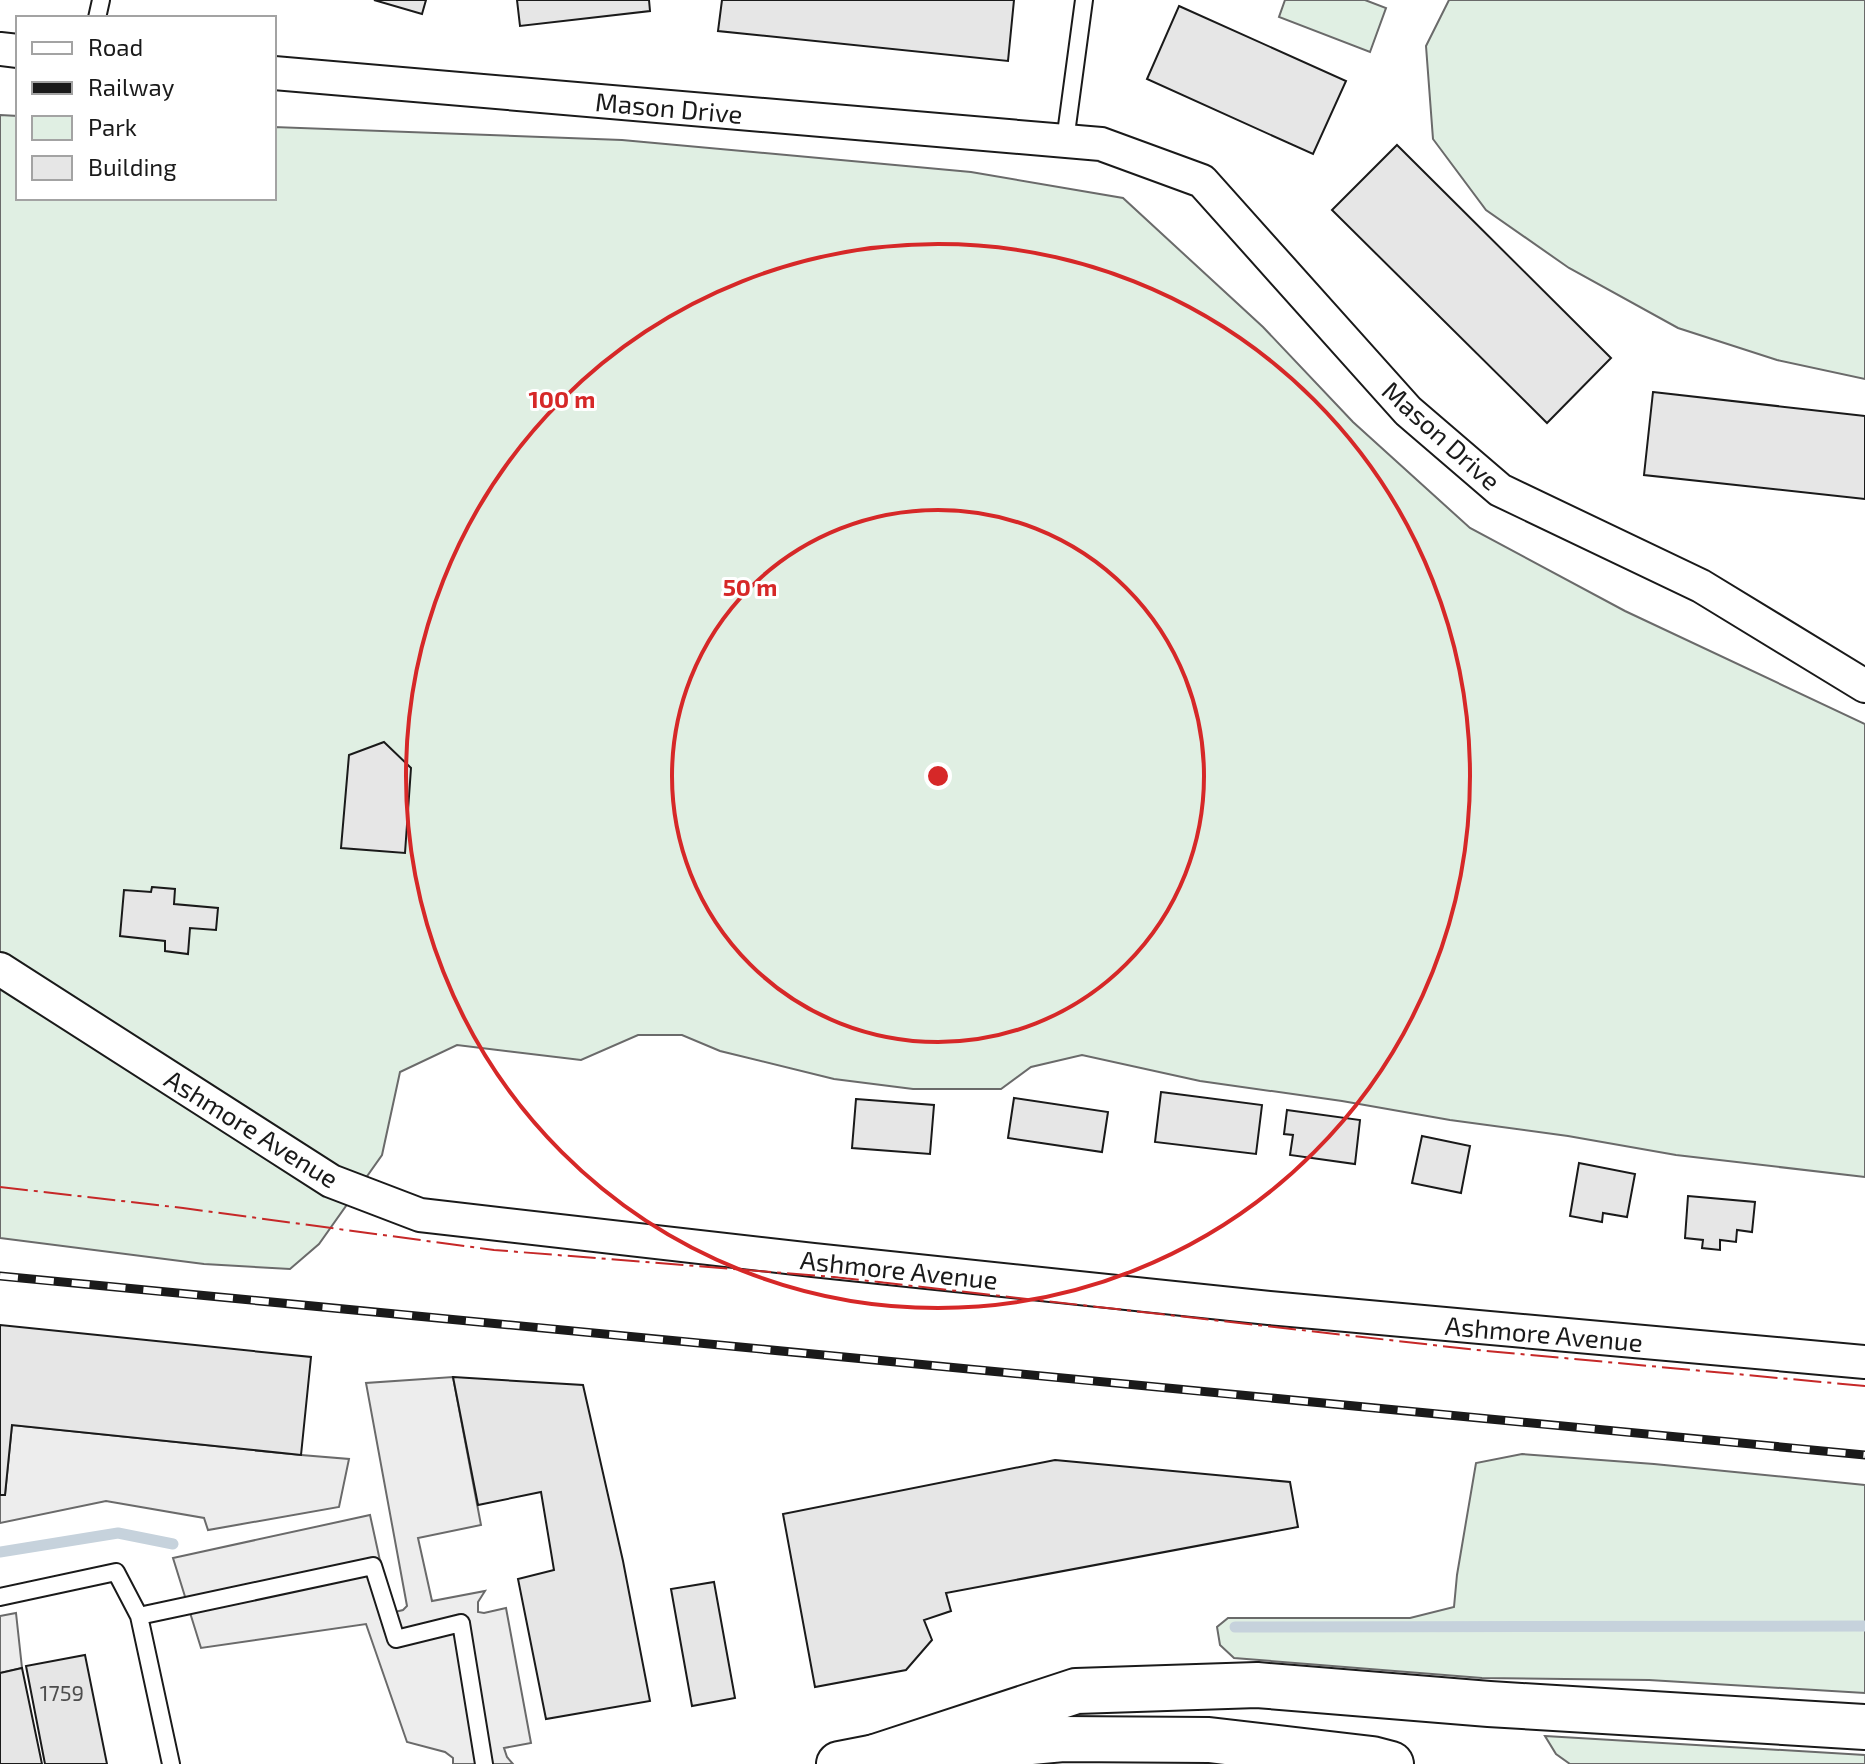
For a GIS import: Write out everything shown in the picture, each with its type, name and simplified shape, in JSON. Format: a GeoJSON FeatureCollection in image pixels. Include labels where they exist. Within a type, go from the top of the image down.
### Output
{"type":"FeatureCollection","features":[{"type":"Feature","properties":{"kind":"main road"},"geometry":{"type":"LineString","coordinates":[[857,1761],[1076,1691],[1257,1685],[1489,1704],[1865,1727]]}},
{"type":"Feature","properties":{"kind":"main road"},"geometry":{"type":"LineString","coordinates":[[857,1761],[1063,1739],[1140,1752],[1372,1759],[1391,1764]]}},
{"type":"Feature","properties":{"kind":"street","name":"Mason Drive"},"geometry":{"type":"LineString","coordinates":[[276,73],[1101,144],[1202,181],[1408,411],[1500,490],[1701,586],[1865,686]]}},
{"type":"Feature","properties":{"kind":"street","name":"Ashmore Avenue"},"geometry":{"type":"LineString","coordinates":[[0,969],[331,1181],[420,1215],[1269,1308],[1865,1362]]}},
{"type":"Feature","properties":{"kind":"lane"},"geometry":{"type":"LineString","coordinates":[[1065,141],[1084,0]]}},
{"type":"Feature","properties":{"kind":"lane"},"geometry":{"type":"LineString","coordinates":[[139,1616],[373,1566],[396,1639],[461,1623],[484,1764]]}},
{"type":"Feature","properties":{"kind":"lane"},"geometry":{"type":"LineString","coordinates":[[0,1597],[116,1572],[139,1616],[171,1764]]}},
{"type":"Feature","properties":{"kind":"green space"},"geometry":{"type":"Polygon","coordinates":[[[1285,0],[1365,0],[1386,8],[1370,52],[1279,17],[1285,0]]]}},
{"type":"Feature","properties":{"kind":"green space"},"geometry":{"type":"Polygon","coordinates":[[[1449,0],[1865,0],[1865,379],[1777,360],[1678,328],[1569,268],[1486,210],[1433,139],[1426,46],[1449,0]]]}},
{"type":"Feature","properties":{"kind":"green space"},"geometry":{"type":"Polygon","coordinates":[[[0,115],[16,116],[16,200],[276,200],[276,127],[622,140],[971,172],[1123,198],[1263,327],[1353,422],[1470,528],[1625,611],[1865,724],[1865,1177],[1676,1155],[1450,1120],[1200,1081],[1082,1055],[1031,1067],[1001,1089],[913,1089],[834,1079],[720,1051],[682,1035],[638,1035],[581,1060],[457,1045],[400,1072],[382,1155],[319,1244],[290,1269],[204,1264],[0,1238],[0,115]]]}},
{"type":"Feature","properties":{"kind":"green space"},"geometry":{"type":"Polygon","coordinates":[[[1522,1454],[1865,1485],[1865,1693],[1649,1680],[1482,1678],[1234,1658],[1220,1645],[1217,1627],[1228,1618],[1410,1618],[1454,1607],[1476,1463],[1522,1454]]]}},
{"type":"Feature","properties":{"kind":"green space"},"geometry":{"type":"Polygon","coordinates":[[[1545,1736],[1865,1755],[1865,1764],[1570,1764],[1556,1754],[1545,1736]]]}},
{"type":"Feature","properties":{"kind":"shaded area"},"geometry":{"type":"Polygon","coordinates":[[[453,1377],[481,1525],[418,1538],[432,1601],[485,1591],[478,1602],[478,1612],[506,1608],[531,1743],[504,1748],[513,1764],[453,1764],[453,1758],[445,1752],[407,1742],[366,1624],[201,1648],[173,1558],[370,1515],[391,1611],[403,1610],[407,1606],[366,1383],[453,1377]]]}},
{"type":"Feature","properties":{"kind":"shaded area"},"geometry":{"type":"Polygon","coordinates":[[[12,1425],[349,1459],[339,1507],[208,1530],[204,1518],[106,1501],[0,1523],[0,1495],[5,1495],[12,1425]]]}},
{"type":"Feature","properties":{"kind":"shaded area"},"geometry":{"type":"Polygon","coordinates":[[[16,1613],[22,1668],[0,1673],[0,1616],[16,1613]]]}},
{"type":"Feature","properties":{"kind":"building"},"geometry":{"type":"Polygon","coordinates":[[[374,0],[426,0],[422,14],[374,0]]]}},
{"type":"Feature","properties":{"kind":"building"},"geometry":{"type":"Polygon","coordinates":[[[517,0],[649,0],[650,11],[520,26],[517,0]]]}},
{"type":"Feature","properties":{"kind":"building"},"geometry":{"type":"Polygon","coordinates":[[[722,0],[1014,0],[1008,61],[718,31],[722,0]]]}},
{"type":"Feature","properties":{"kind":"building"},"geometry":{"type":"Polygon","coordinates":[[[1179,6],[1346,81],[1313,154],[1147,79],[1179,6]]]}},
{"type":"Feature","properties":{"kind":"building"},"geometry":{"type":"Polygon","coordinates":[[[1397,145],[1611,358],[1547,423],[1332,210],[1397,145]]]}},
{"type":"Feature","properties":{"kind":"building"},"geometry":{"type":"Polygon","coordinates":[[[1653,392],[1865,416],[1865,499],[1644,475],[1653,392]]]}},
{"type":"Feature","properties":{"kind":"building"},"geometry":{"type":"Polygon","coordinates":[[[384,742],[411,768],[405,853],[341,848],[349,755],[384,742]]]}},
{"type":"Feature","properties":{"kind":"building"},"geometry":{"type":"Polygon","coordinates":[[[152,887],[175,889],[174,904],[218,908],[216,930],[190,928],[188,954],[165,951],[165,941],[120,936],[124,890],[151,892],[152,887]]]}},
{"type":"Feature","properties":{"kind":"building"},"geometry":{"type":"Polygon","coordinates":[[[1161,1092],[1262,1105],[1256,1154],[1155,1142],[1161,1092]]]}},
{"type":"Feature","properties":{"kind":"building"},"geometry":{"type":"Polygon","coordinates":[[[1014,1098],[1108,1112],[1102,1152],[1008,1138],[1014,1098]]]}},
{"type":"Feature","properties":{"kind":"building"},"geometry":{"type":"Polygon","coordinates":[[[856,1099],[934,1105],[930,1154],[852,1148],[856,1099]]]}},
{"type":"Feature","properties":{"kind":"building"},"geometry":{"type":"Polygon","coordinates":[[[1287,1110],[1360,1120],[1355,1164],[1290,1155],[1293,1135],[1284,1134],[1287,1110]]]}},
{"type":"Feature","properties":{"kind":"building"},"geometry":{"type":"Polygon","coordinates":[[[1422,1136],[1470,1146],[1461,1193],[1412,1183],[1422,1136]]]}},
{"type":"Feature","properties":{"kind":"building"},"geometry":{"type":"Polygon","coordinates":[[[1579,1163],[1635,1174],[1627,1217],[1603,1213],[1602,1222],[1570,1216],[1579,1163]]]}},
{"type":"Feature","properties":{"kind":"building"},"geometry":{"type":"Polygon","coordinates":[[[1688,1196],[1755,1202],[1752,1232],[1737,1230],[1736,1242],[1720,1240],[1720,1250],[1702,1248],[1703,1240],[1685,1238],[1688,1196]]]}},
{"type":"Feature","properties":{"kind":"building"},"geometry":{"type":"Polygon","coordinates":[[[0,1325],[311,1357],[301,1455],[12,1425],[5,1495],[0,1495],[0,1325]]]}},
{"type":"Feature","properties":{"kind":"building"},"geometry":{"type":"Polygon","coordinates":[[[453,1377],[583,1385],[623,1561],[650,1701],[546,1719],[518,1579],[554,1570],[541,1492],[478,1505],[453,1377]]]}},
{"type":"Feature","properties":{"kind":"building"},"geometry":{"type":"Polygon","coordinates":[[[1055,1460],[1290,1482],[1298,1527],[946,1593],[951,1611],[924,1620],[932,1640],[906,1670],[815,1687],[783,1514],[1055,1460]]]}},
{"type":"Feature","properties":{"kind":"building"},"geometry":{"type":"Polygon","coordinates":[[[714,1582],[735,1698],[692,1706],[671,1589],[714,1582]]]}},
{"type":"Feature","properties":{"kind":"building"},"geometry":{"type":"Polygon","coordinates":[[[85,1655],[107,1764],[45,1764],[26,1666],[85,1655]]]}},
{"type":"Feature","properties":{"kind":"building"},"geometry":{"type":"Polygon","coordinates":[[[22,1668],[42,1764],[0,1764],[0,1673],[22,1668]]]}},
{"type":"Feature","properties":{"kind":"waterway"},"geometry":{"type":"LineString","coordinates":[[0,1552],[118,1533],[173,1544]]}},
{"type":"Feature","properties":{"kind":"waterway"},"geometry":{"type":"LineString","coordinates":[[1235,1627],[1865,1626]]}},
{"type":"Feature","properties":{"kind":"railway"},"geometry":{"type":"LineString","coordinates":[[0,1276],[1865,1455]]}},
{"type":"Feature","properties":{"kind":"power"},"geometry":{"type":"LineString","coordinates":[[0,1187],[494,1250],[834,1277],[1477,1350],[1865,1386]]}}]}
